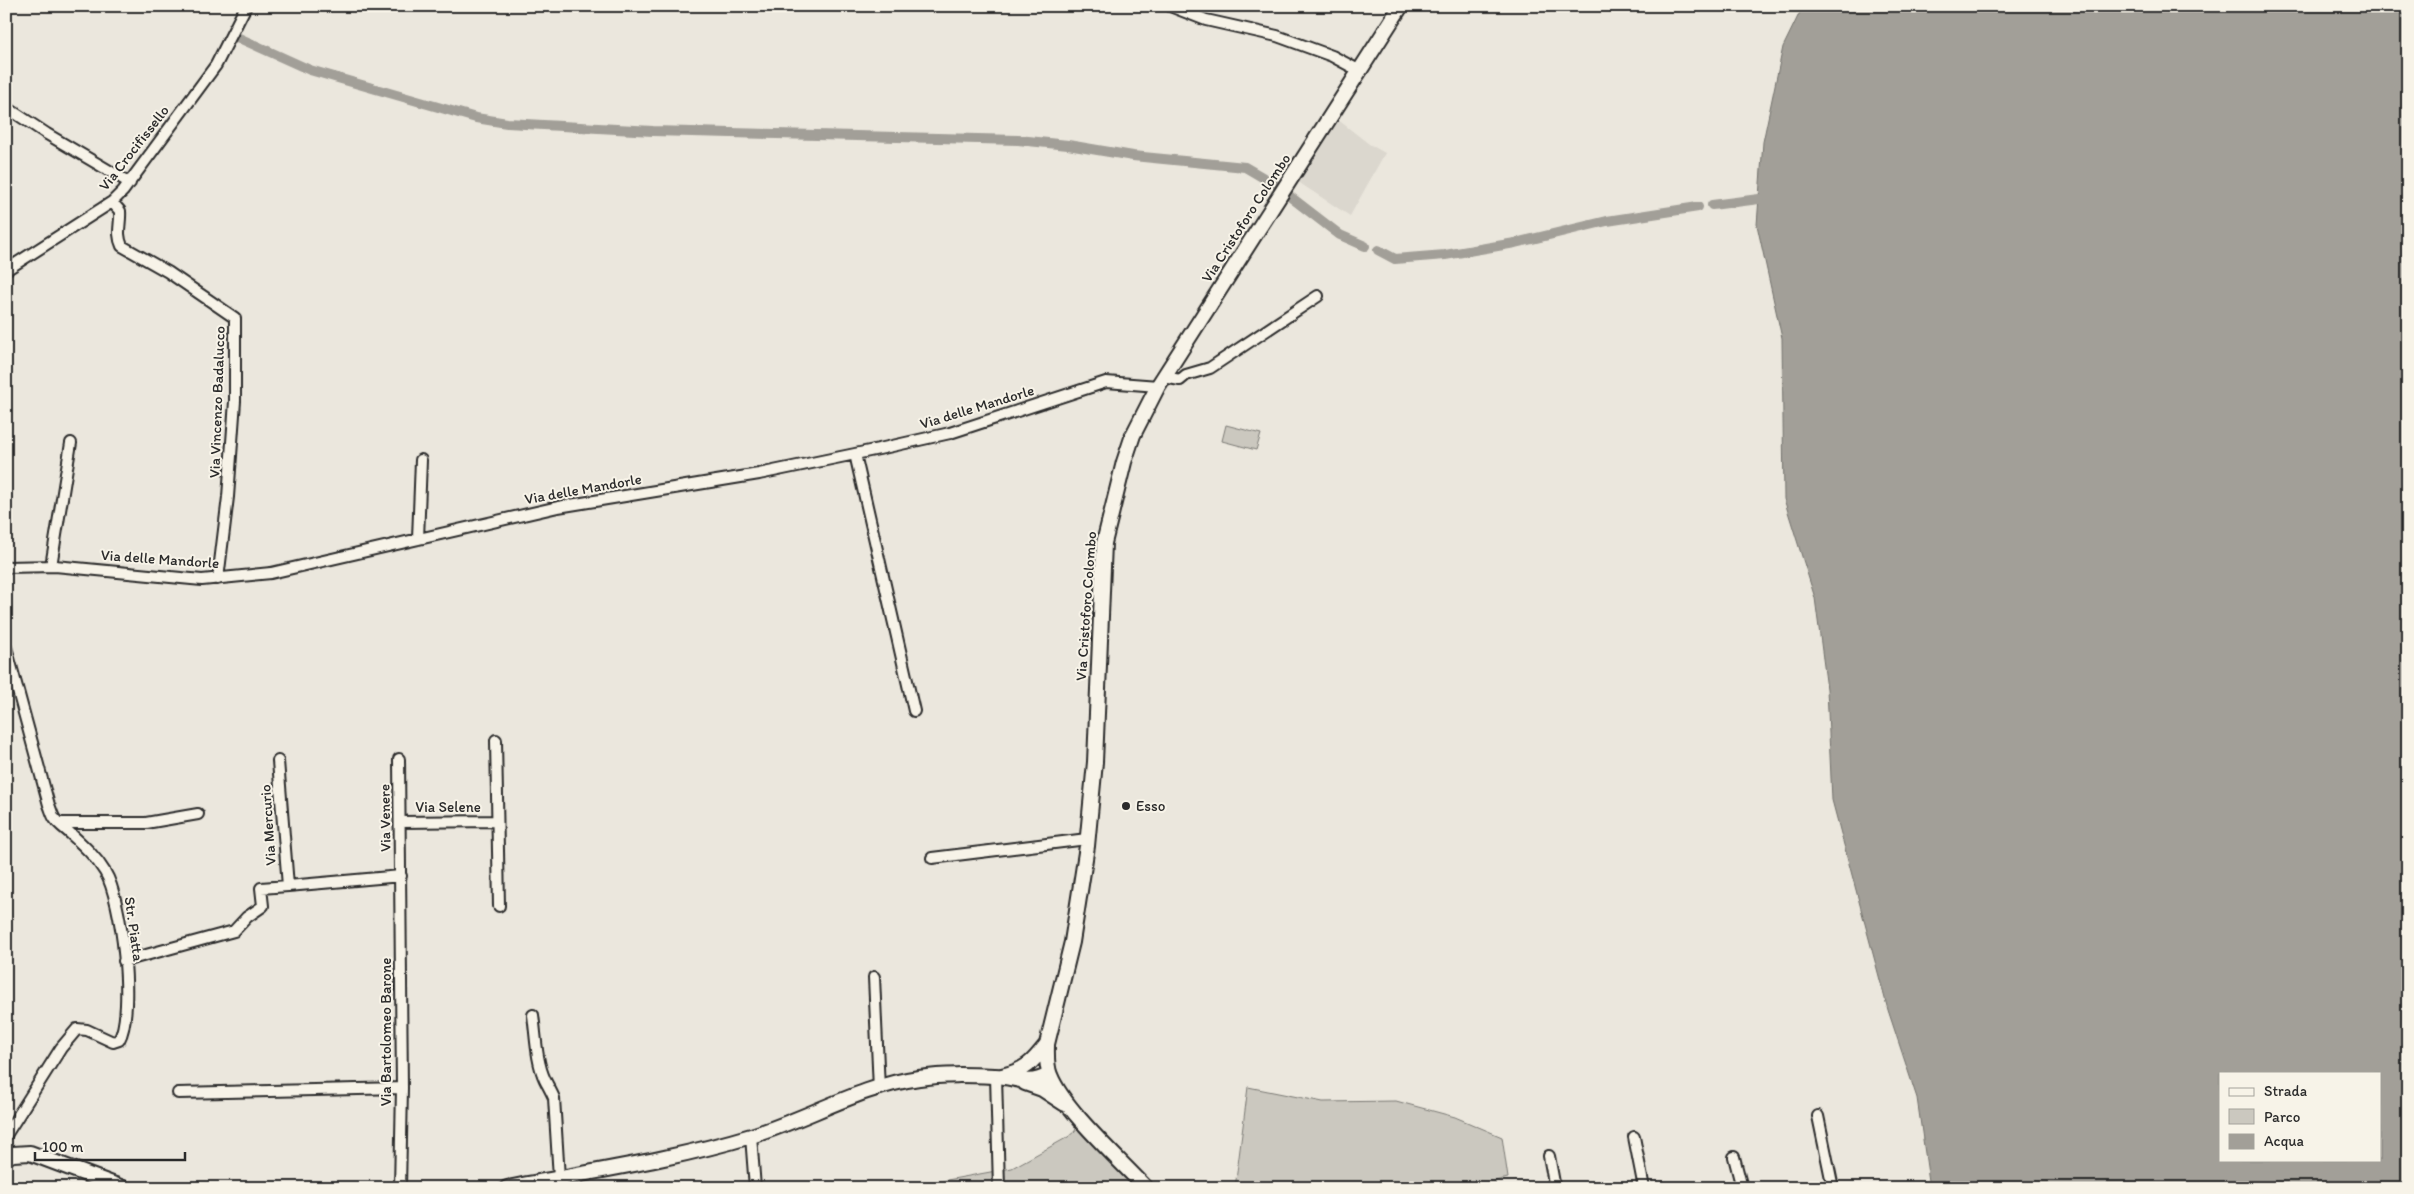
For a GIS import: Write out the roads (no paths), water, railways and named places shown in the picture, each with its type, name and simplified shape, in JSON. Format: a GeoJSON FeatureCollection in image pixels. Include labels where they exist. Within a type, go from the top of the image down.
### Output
{"type":"FeatureCollection","features":[{"type":"Feature","properties":{"kind":"main road","name":"Via Cristoforo Colombo"},"geometry":{"type":"LineString","coordinates":[[1049,1075],[1047,1044],[1072,942],[1087,839],[1095,757],[1104,542],[1124,462],[1133,435],[1161,382],[1401,6]]}},
{"type":"Feature","properties":{"kind":"main road"},"geometry":{"type":"LineString","coordinates":[[1022,1077],[1047,1044]]}},
{"type":"Feature","properties":{"kind":"main road"},"geometry":{"type":"LineString","coordinates":[[507,1188],[686,1153],[751,1136],[879,1089],[910,1079],[942,1074],[1022,1077],[1037,1081],[1049,1075],[1070,1107],[1146,1188]]}},
{"type":"Feature","properties":{"kind":"main road"},"geometry":{"type":"LineString","coordinates":[[1022,1077],[1070,1107]]}},
{"type":"Feature","properties":{"kind":"main road"},"geometry":{"type":"LineString","coordinates":[[7,1156],[30,1153],[123,1188]]}},
{"type":"Feature","properties":{"kind":"street","name":"Via Crocifissello"},"geometry":{"type":"LineString","coordinates":[[6,270],[112,202],[130,183],[216,65],[246,6]]}},
{"type":"Feature","properties":{"kind":"street"},"geometry":{"type":"LineString","coordinates":[[1170,6],[1206,20],[1277,36],[1332,56],[1360,71]]}},
{"type":"Feature","properties":{"kind":"street"},"geometry":{"type":"LineString","coordinates":[[6,107],[55,139],[130,183]]}},
{"type":"Feature","properties":{"kind":"street","name":"Via Vincenzo Badalucco"},"geometry":{"type":"LineString","coordinates":[[112,202],[120,211],[118,238],[122,246],[168,272],[235,318],[234,401],[228,497],[218,579]]}},
{"type":"Feature","properties":{"kind":"street","name":"Via delle Mandorle"},"geometry":{"type":"LineString","coordinates":[[6,567],[51,566],[218,579],[271,573],[558,507],[759,474],[950,433],[1106,382],[1180,380],[1186,375],[1210,368],[1318,296]]}},
{"type":"Feature","properties":{"kind":"street"},"geometry":{"type":"LineString","coordinates":[[51,566],[72,443]]}},
{"type":"Feature","properties":{"kind":"street"},"geometry":{"type":"LineString","coordinates":[[855,454],[914,711]]}},
{"type":"Feature","properties":{"kind":"street"},"geometry":{"type":"LineString","coordinates":[[418,539],[421,460]]}},
{"type":"Feature","properties":{"kind":"street","name":"Str. Piatta"},"geometry":{"type":"LineString","coordinates":[[6,647],[49,805],[55,820],[90,851],[106,873],[115,894],[121,923],[124,961],[125,1024],[119,1040],[113,1042],[87,1030],[76,1029],[61,1048],[6,1135]]}},
{"type":"Feature","properties":{"kind":"street","name":"Via Selene"},"geometry":{"type":"LineString","coordinates":[[496,740],[499,906]]}},
{"type":"Feature","properties":{"kind":"street","name":"Via Venere"},"geometry":{"type":"LineString","coordinates":[[399,759],[401,876]]}},
{"type":"Feature","properties":{"kind":"street","name":"Via Mercurio"},"geometry":{"type":"LineString","coordinates":[[278,762],[288,886]]}},
{"type":"Feature","properties":{"kind":"street"},"geometry":{"type":"LineString","coordinates":[[59,823],[146,823],[198,814]]}},
{"type":"Feature","properties":{"kind":"street","name":"Via Selene"},"geometry":{"type":"LineString","coordinates":[[400,822],[497,821]]}},
{"type":"Feature","properties":{"kind":"street"},"geometry":{"type":"LineString","coordinates":[[932,858],[1087,839]]}},
{"type":"Feature","properties":{"kind":"street","name":"Via Mercurio"},"geometry":{"type":"LineString","coordinates":[[124,961],[234,931],[247,917],[263,906],[261,888],[401,876]]}},
{"type":"Feature","properties":{"kind":"street","name":"Via Bartolomeo Barone"},"geometry":{"type":"LineString","coordinates":[[400,1188],[402,1088],[401,876]]}},
{"type":"Feature","properties":{"kind":"street"},"geometry":{"type":"LineString","coordinates":[[874,977],[879,1089]]}},
{"type":"Feature","properties":{"kind":"street"},"geometry":{"type":"LineString","coordinates":[[533,1015],[541,1066],[545,1081],[554,1098],[559,1178]]}},
{"type":"Feature","properties":{"kind":"street"},"geometry":{"type":"LineString","coordinates":[[999,1076],[999,1188]]}},
{"type":"Feature","properties":{"kind":"street"},"geometry":{"type":"LineString","coordinates":[[178,1093],[402,1088]]}},
{"type":"Feature","properties":{"kind":"street"},"geometry":{"type":"LineString","coordinates":[[1818,1116],[1833,1188]]}},
{"type":"Feature","properties":{"kind":"street"},"geometry":{"type":"LineString","coordinates":[[751,1136],[756,1188]]}},
{"type":"Feature","properties":{"kind":"street"},"geometry":{"type":"LineString","coordinates":[[1634,1137],[1644,1188]]}},
{"type":"Feature","properties":{"kind":"street"},"geometry":{"type":"LineString","coordinates":[[1548,1156],[1555,1188]]}},
{"type":"Feature","properties":{"kind":"street"},"geometry":{"type":"LineString","coordinates":[[1734,1157],[1742,1188]]}},
{"type":"Feature","properties":{"kind":"water"},"geometry":{"type":"Polygon","coordinates":[[[1803,6],[2408,6],[2408,1188],[1930,1188],[1917,1098],[1888,1010],[1832,800],[1827,689],[1815,598],[1784,499],[1782,338],[1757,225],[1763,142],[1783,47],[1803,6]]]}},
{"type":"Feature","properties":{"kind":"waterway"},"geometry":{"type":"LineString","coordinates":[[239,38],[310,70],[476,118],[507,123],[653,131],[1018,140],[1068,145],[1133,156],[1245,167],[1279,187]]}},
{"type":"Feature","properties":{"kind":"waterway"},"geometry":{"type":"LineString","coordinates":[[1288,195],[1340,235],[1365,246]]}},
{"type":"Feature","properties":{"kind":"waterway"},"geometry":{"type":"LineString","coordinates":[[1712,205],[1759,199]]}},
{"type":"Feature","properties":{"kind":"waterway"},"geometry":{"type":"LineString","coordinates":[[1378,250],[1395,259],[1445,255],[1515,243],[1607,221],[1698,207]]}},
{"type":"Feature","properties":{"kind":"place","name":"Esso"},"geometry":{"type":"Point","coordinates":[1126,806]}}]}
